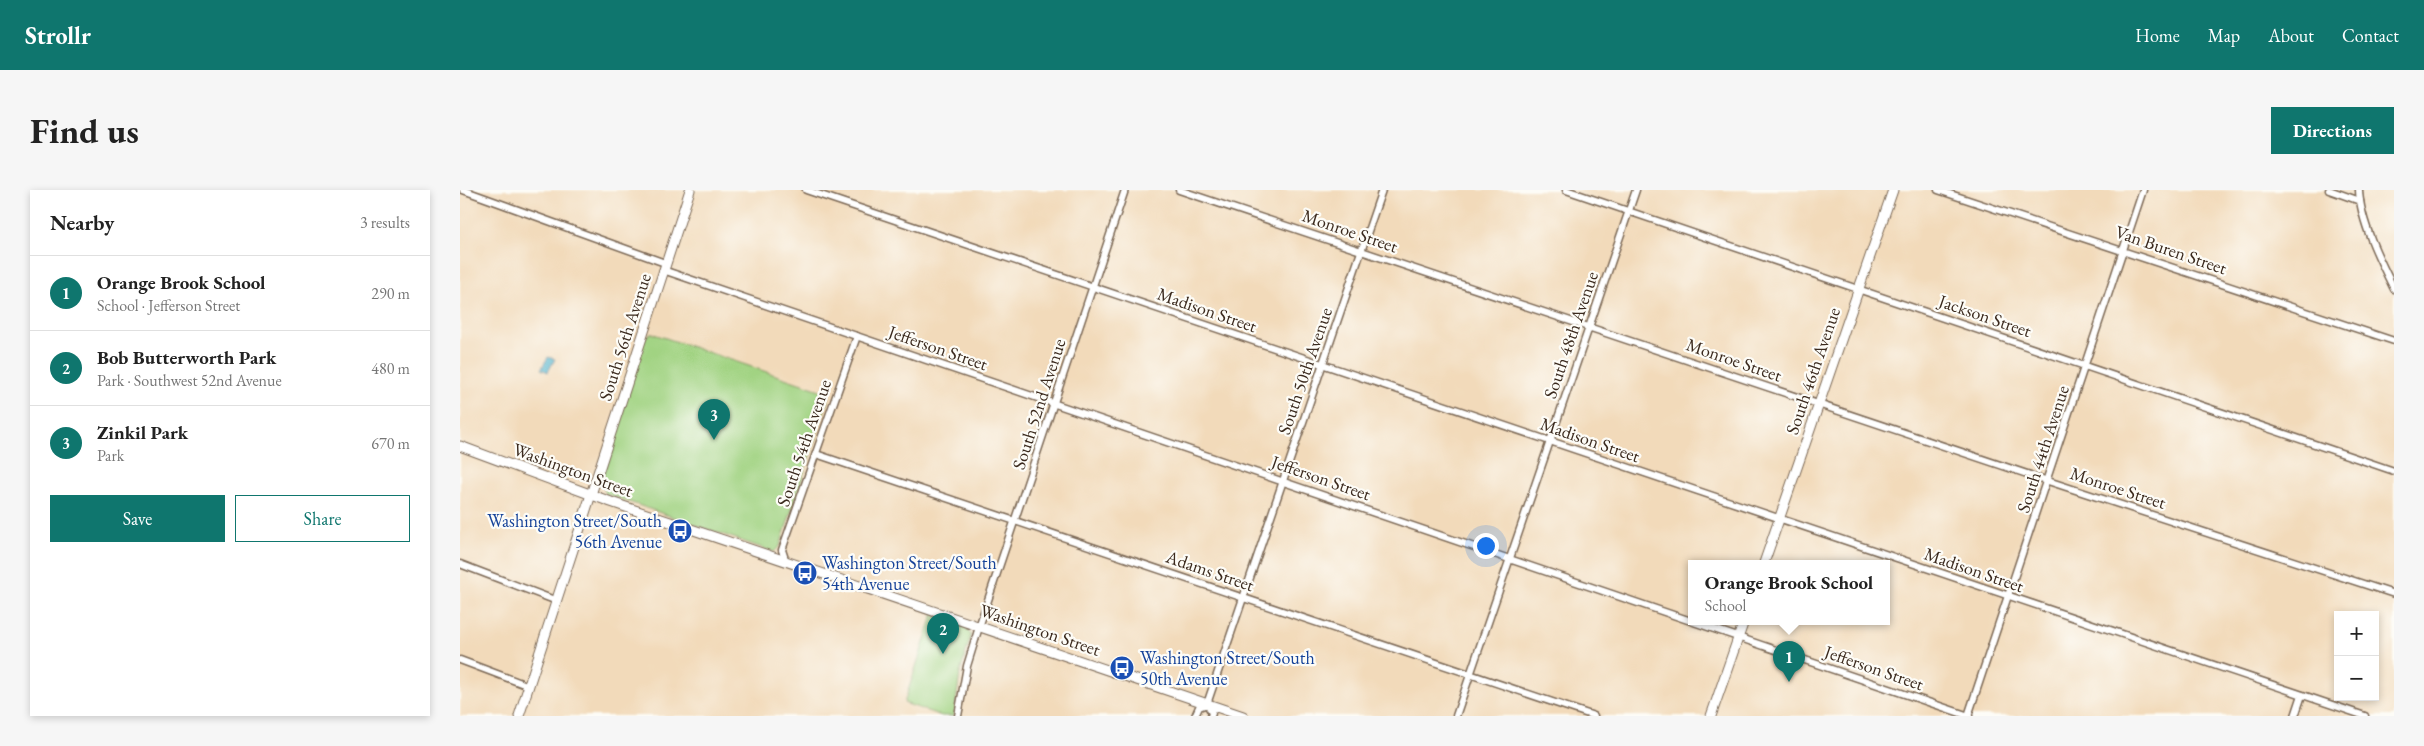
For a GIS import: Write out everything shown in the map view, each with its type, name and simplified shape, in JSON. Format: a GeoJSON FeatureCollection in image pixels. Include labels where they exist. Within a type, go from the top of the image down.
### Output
{"type":"FeatureCollection","features":[{"type":"Feature","properties":{"kind":"street","name":"Jefferson Street"},"geometry":{"type":"LineString","coordinates":[[463,190],[857,336],[1688,620]]}},
{"type":"Feature","properties":{"kind":"street","name":"South 56th Avenue"},"geometry":{"type":"LineString","coordinates":[[519,716],[690,190]]}},
{"type":"Feature","properties":{"kind":"street","name":"Madison Street"},"geometry":{"type":"LineString","coordinates":[[806,190],[1779,520],[2365,716]]}},
{"type":"Feature","properties":{"kind":"street","name":"South 52nd Avenue"},"geometry":{"type":"LineString","coordinates":[[958,716],[966,666],[1125,190]]}},
{"type":"Feature","properties":{"kind":"street","name":"Monroe Street"},"geometry":{"type":"LineString","coordinates":[[1179,190],[2048,481],[2394,594]]}},
{"type":"Feature","properties":{"kind":"street","name":"South 50th Avenue"},"geometry":{"type":"LineString","coordinates":[[1207,704],[1382,190]]}},
{"type":"Feature","properties":{"kind":"street","name":"Jackson Street"},"geometry":{"type":"LineString","coordinates":[[1566,190],[2394,471]]}},
{"type":"Feature","properties":{"kind":"street","name":"South 48th Avenue"},"geometry":{"type":"LineString","coordinates":[[1456,716],[1636,190]]}},
{"type":"Feature","properties":{"kind":"street","name":"South 46th Avenue"},"geometry":{"type":"LineString","coordinates":[[1765,560],[1893,190]]}},
{"type":"Feature","properties":{"kind":"street","name":"Van Buren Street"},"geometry":{"type":"LineString","coordinates":[[1938,190],[2394,341]]}},
{"type":"Feature","properties":{"kind":"street","name":"South 44th Avenue"},"geometry":{"type":"LineString","coordinates":[[1968,716],[2048,481],[2143,190]]}},
{"type":"Feature","properties":{"kind":"street"},"geometry":{"type":"LineString","coordinates":[[2328,190],[2360,201]]}},
{"type":"Feature","properties":{"kind":"street"},"geometry":{"type":"LineString","coordinates":[[2359,190],[2360,201],[2381,262],[2394,289]]}},
{"type":"Feature","properties":{"kind":"street","name":"South 54th Avenue"},"geometry":{"type":"LineString","coordinates":[[785,559],[782,550],[857,336]]}},
{"type":"Feature","properties":{"kind":"street","name":"Washington Street"},"geometry":{"type":"LineString","coordinates":[[460,446],[592,495],[785,559],[1242,716]]}},
{"type":"Feature","properties":{"kind":"street","name":"Adams Street"},"geometry":{"type":"LineString","coordinates":[[816,454],[1594,716]]}},
{"type":"Feature","properties":{"kind":"street"},"geometry":{"type":"LineString","coordinates":[[460,564],[557,601]]}},
{"type":"Feature","properties":{"kind":"street","name":"Jefferson Street"},"geometry":{"type":"LineString","coordinates":[[1704,625],[1968,716]]}},
{"type":"Feature","properties":{"kind":"street"},"geometry":{"type":"LineString","coordinates":[[1712,716],[1743,625]]}},
{"type":"Feature","properties":{"kind":"street"},"geometry":{"type":"LineString","coordinates":[[460,660],[529,686]]}},
{"type":"Feature","properties":{"kind":"street"},"geometry":{"type":"LineString","coordinates":[[2295,716],[2302,695]]}},
{"type":"Feature","properties":{"kind":"street"},"geometry":{"type":"LineString","coordinates":[[1195,716],[1199,707],[1207,704],[1212,713],[1211,716]]}},
{"type":"Feature","properties":{"kind":"green space"},"geometry":{"type":"Polygon","coordinates":[[[651,333],[826,392],[829,397],[780,546],[774,552],[606,494],[601,482],[644,338],[651,333]]]}},
{"type":"Feature","properties":{"kind":"green space"},"geometry":{"type":"Polygon","coordinates":[[[933,615],[964,626],[971,635],[960,673],[954,716],[942,716],[904,703],[933,615]]]}},
{"type":"Feature","properties":{"kind":"water"},"geometry":{"type":"Polygon","coordinates":[[[548,357],[555,359],[548,372],[541,369],[548,357]]]}},
{"type":"Feature","properties":{"kind":"place","name":"Zinkil Park"},"geometry":{"type":"Point","coordinates":[714,440]}},
{"type":"Feature","properties":{"kind":"place","name":"Washington Street/South 56th Avenue"},"geometry":{"type":"Point","coordinates":[680,531]}},
{"type":"Feature","properties":{"kind":"place","name":"Washington Street/South 54th Avenue"},"geometry":{"type":"Point","coordinates":[805,573]}},
{"type":"Feature","properties":{"kind":"place","name":"Bob Butterworth Park"},"geometry":{"type":"Point","coordinates":[943,654]}},
{"type":"Feature","properties":{"kind":"place","name":"Washington Street/South 50th Avenue"},"geometry":{"type":"Point","coordinates":[1122,668]}},
{"type":"Feature","properties":{"kind":"place","name":"Orange Brook School"},"geometry":{"type":"Point","coordinates":[1789,682]}}]}
